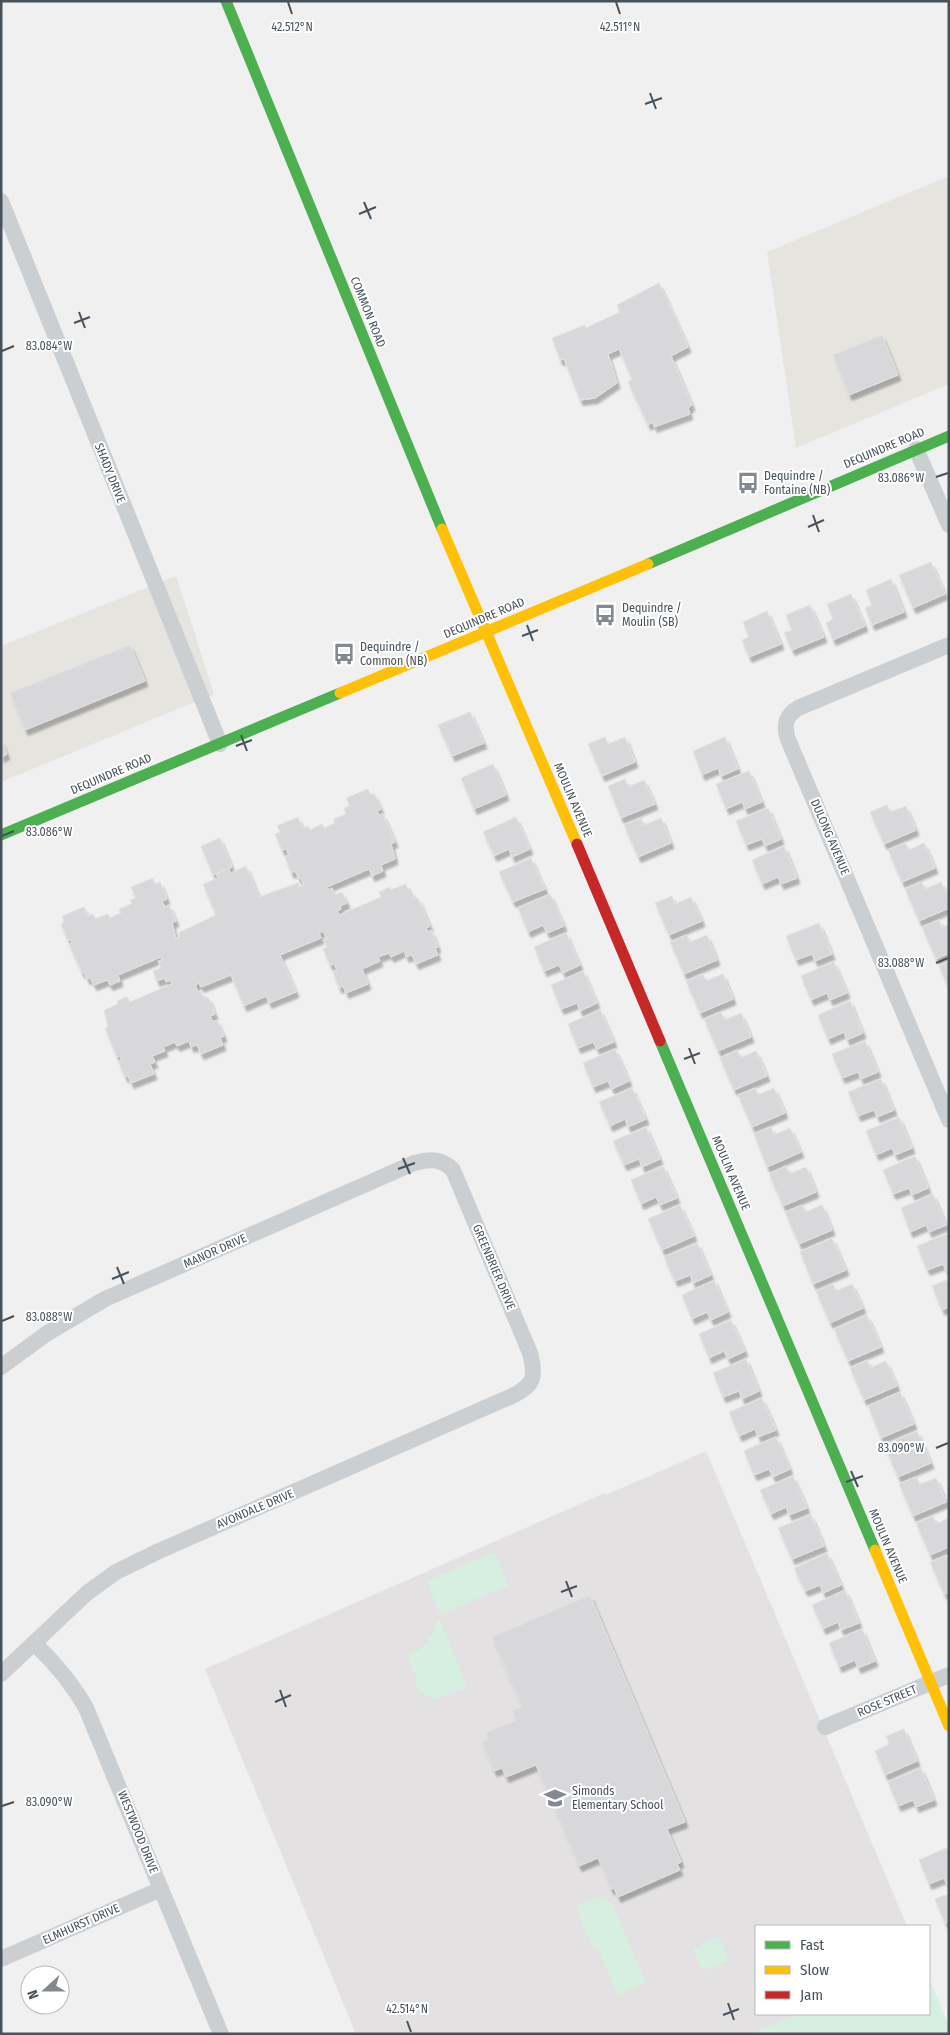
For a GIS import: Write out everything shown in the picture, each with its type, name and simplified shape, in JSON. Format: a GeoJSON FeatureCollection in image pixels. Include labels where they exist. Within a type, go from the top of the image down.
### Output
{"type":"FeatureCollection","features":[{"type":"Feature","properties":{"kind":"street","name":"COMMON ROAD"},"geometry":{"type":"LineString","coordinates":[[226,1],[466,588],[487,632]]}},
{"type":"Feature","properties":{"kind":"street","name":"SHADY DRIVE"},"geometry":{"type":"LineString","coordinates":[[1,201],[220,744]]}},
{"type":"Feature","properties":{"kind":"street","name":"DEQUINDRE ROAD"},"geometry":{"type":"LineString","coordinates":[[1,835],[949,436]]}},
{"type":"Feature","properties":{"kind":"street"},"geometry":{"type":"LineString","coordinates":[[916,449],[949,525]]}},
{"type":"Feature","properties":{"kind":"street","name":"MOULIN AVENUE"},"geometry":{"type":"LineString","coordinates":[[487,632],[949,1726]]}},
{"type":"Feature","properties":{"kind":"street","name":"DULONG AVENUE"},"geometry":{"type":"LineString","coordinates":[[949,645],[798,708],[786,718],[785,726],[791,746],[949,1120]]}},
{"type":"Feature","properties":{"kind":"street","name":"MANOR DRIVE"},"geometry":{"type":"LineString","coordinates":[[1,1367],[46,1334],[105,1299],[414,1163],[440,1160]]}},
{"type":"Feature","properties":{"kind":"street","name":"GREENBRIER DRIVE"},"geometry":{"type":"LineString","coordinates":[[440,1160],[453,1170],[530,1353],[533,1364],[532,1380]]}},
{"type":"Feature","properties":{"kind":"street","name":"AVONDALE DRIVE"},"geometry":{"type":"LineString","coordinates":[[1,1674],[86,1593],[133,1562],[512,1396],[528,1387],[532,1380]]}},
{"type":"Feature","properties":{"kind":"street","name":"WESTWOOD DRIVE"},"geometry":{"type":"LineString","coordinates":[[34,1643],[61,1670],[86,1708],[221,2034]]}},
{"type":"Feature","properties":{"kind":"street","name":"ROSE STREET"},"geometry":{"type":"LineString","coordinates":[[825,1728],[949,1675]]}},
{"type":"Feature","properties":{"kind":"street","name":"ELMHURST DRIVE"},"geometry":{"type":"LineString","coordinates":[[1,1959],[161,1889]]}},
{"type":"Feature","properties":{"kind":"shaded area"},"geometry":{"type":"Polygon","coordinates":[[[949,176],[949,384],[796,448],[767,252],[949,176]]]}},
{"type":"Feature","properties":{"kind":"shaded area"},"geometry":{"type":"Polygon","coordinates":[[[176,576],[214,694],[1,782],[1,646],[176,576]]]}},
{"type":"Feature","properties":{"kind":"shaded area","name":"Simonds Elementary School"},"geometry":{"type":"Polygon","coordinates":[[[706,1451],[907,1925],[755,1925],[755,2015],[796,2015],[752,2034],[356,2034],[205,1669],[605,1493],[606,1495],[706,1451]]]}},
{"type":"Feature","properties":{"kind":"green space"},"geometry":{"type":"Polygon","coordinates":[[[495,1552],[508,1586],[440,1614],[426,1581],[495,1552]]]}},
{"type":"Feature","properties":{"kind":"green space"},"geometry":{"type":"Polygon","coordinates":[[[439,1618],[467,1687],[434,1699],[421,1693],[415,1684],[416,1677],[407,1656],[428,1641],[439,1618]]]}},
{"type":"Feature","properties":{"kind":"green space"},"geometry":{"type":"Polygon","coordinates":[[[599,1897],[611,1902],[646,1982],[618,1995],[598,1950],[592,1947],[576,1906],[599,1897]]]}},
{"type":"Feature","properties":{"kind":"green space"},"geometry":{"type":"Polygon","coordinates":[[[715,1937],[720,1938],[727,1961],[705,1970],[700,1966],[693,1949],[715,1937]]]}},
{"type":"Feature","properties":{"kind":"green space"},"geometry":{"type":"Polygon","coordinates":[[[930,1980],[949,2026],[949,2034],[752,2034],[796,2015],[930,2015],[930,1980]]]}},
{"type":"Feature","properties":{"kind":"building"},"geometry":{"type":"Polygon","coordinates":[[[659,283],[688,347],[671,356],[692,405],[688,409],[690,414],[654,427],[653,422],[648,425],[628,382],[632,379],[619,349],[608,354],[617,383],[595,398],[580,400],[564,359],[560,360],[552,338],[585,325],[586,328],[620,312],[617,305],[659,283]]]}},
{"type":"Feature","properties":{"kind":"building"},"geometry":{"type":"Polygon","coordinates":[[[882,335],[898,375],[849,395],[833,355],[882,335]]]}},
{"type":"Feature","properties":{"kind":"building"},"geometry":{"type":"Polygon","coordinates":[[[931,562],[945,594],[913,608],[899,575],[931,562]]]}},
{"type":"Feature","properties":{"kind":"building"},"geometry":{"type":"Polygon","coordinates":[[[891,579],[904,612],[872,625],[865,608],[872,605],[866,590],[891,579]]]}},
{"type":"Feature","properties":{"kind":"building"},"geometry":{"type":"Polygon","coordinates":[[[851,594],[865,626],[833,640],[826,623],[833,619],[827,604],[851,594]]]}},
{"type":"Feature","properties":{"kind":"building"},"geometry":{"type":"Polygon","coordinates":[[[810,605],[824,637],[792,650],[784,633],[792,630],[786,615],[810,605]]]}},
{"type":"Feature","properties":{"kind":"building"},"geometry":{"type":"Polygon","coordinates":[[[767,611],[781,644],[749,657],[742,640],[749,637],[743,622],[767,611]]]}},
{"type":"Feature","properties":{"kind":"building"},"geometry":{"type":"Polygon","coordinates":[[[130,645],[145,681],[25,730],[10,693],[130,645]]]}},
{"type":"Feature","properties":{"kind":"building"},"geometry":{"type":"Polygon","coordinates":[[[470,712],[484,743],[452,756],[438,725],[470,712]]]}},
{"type":"Feature","properties":{"kind":"building"},"geometry":{"type":"Polygon","coordinates":[[[605,737],[608,744],[625,737],[635,762],[602,776],[588,744],[605,737]]]}},
{"type":"Feature","properties":{"kind":"building"},"geometry":{"type":"Polygon","coordinates":[[[725,737],[738,769],[721,776],[718,768],[702,775],[693,751],[725,737]]]}},
{"type":"Feature","properties":{"kind":"building"},"geometry":{"type":"Polygon","coordinates":[[[1,740],[7,754],[1,757],[1,740]]]}},
{"type":"Feature","properties":{"kind":"building"},"geometry":{"type":"Polygon","coordinates":[[[493,764],[506,795],[474,809],[461,778],[493,764]]]}},
{"type":"Feature","properties":{"kind":"building"},"geometry":{"type":"Polygon","coordinates":[[[749,771],[762,802],[745,809],[742,802],[726,809],[716,784],[749,771]]]}},
{"type":"Feature","properties":{"kind":"building"},"geometry":{"type":"Polygon","coordinates":[[[625,779],[628,787],[644,780],[655,804],[621,818],[608,786],[625,779]]]}},
{"type":"Feature","properties":{"kind":"building"},"geometry":{"type":"Polygon","coordinates":[[[368,789],[371,795],[374,793],[381,809],[377,811],[379,815],[383,814],[395,842],[391,844],[395,859],[381,865],[383,871],[372,876],[369,869],[327,887],[329,890],[332,888],[335,895],[342,892],[347,903],[340,906],[341,909],[337,911],[339,915],[381,897],[379,892],[390,887],[391,890],[406,884],[409,893],[412,891],[415,899],[418,898],[430,926],[426,928],[428,932],[431,930],[438,947],[435,948],[438,955],[416,964],[412,955],[406,957],[404,951],[391,957],[389,953],[378,957],[380,961],[362,969],[368,984],[346,993],[343,986],[339,988],[333,972],[337,970],[334,964],[330,965],[323,949],[327,947],[324,940],[327,939],[323,931],[319,933],[321,938],[280,955],[296,992],[269,1003],[266,996],[244,1006],[231,975],[201,987],[199,983],[195,985],[198,992],[201,991],[204,999],[208,997],[215,1014],[210,1016],[213,1022],[217,1020],[224,1036],[220,1038],[223,1045],[201,1054],[197,1045],[191,1047],[189,1041],[177,1046],[175,1042],[163,1047],[165,1051],[152,1056],[155,1062],[150,1064],[154,1074],[131,1083],[128,1076],[125,1077],[118,1061],[122,1060],[120,1056],[117,1057],[105,1028],[108,1027],[104,1010],[118,1004],[117,1001],[127,997],[130,1002],[172,984],[170,980],[166,982],[165,978],[157,981],[153,971],[161,968],[158,961],[162,960],[161,957],[118,975],[120,981],[110,985],[107,980],[94,985],[90,978],[87,979],[84,972],[82,973],[69,944],[72,943],[71,939],[68,941],[61,924],[64,922],[62,916],[84,907],[88,916],[93,914],[95,919],[108,914],[110,918],[121,913],[119,909],[132,904],[130,900],[136,898],[131,887],[153,878],[155,884],[160,882],[167,899],[162,901],[165,907],[169,905],[176,921],[172,923],[176,939],[180,937],[178,933],[216,915],[203,884],[218,878],[216,873],[228,868],[231,873],[246,866],[259,897],[298,883],[300,887],[304,885],[295,871],[291,873],[285,857],[289,855],[286,849],[282,850],[275,834],[280,832],[277,826],[298,817],[303,828],[308,826],[310,830],[322,824],[324,828],[335,823],[334,819],[346,814],[344,808],[350,806],[346,798],[368,789]]]}},
{"type":"Feature","properties":{"kind":"building"},"geometry":{"type":"Polygon","coordinates":[[[887,805],[890,812],[906,806],[916,830],[884,844],[870,812],[887,805]]]}},
{"type":"Feature","properties":{"kind":"building"},"geometry":{"type":"Polygon","coordinates":[[[768,808],[781,839],[765,846],[762,839],[746,845],[736,821],[768,808]]]}},
{"type":"Feature","properties":{"kind":"building"},"geometry":{"type":"Polygon","coordinates":[[[516,817],[530,849],[512,857],[509,849],[494,856],[483,832],[516,817]]]}},
{"type":"Feature","properties":{"kind":"building"},"geometry":{"type":"Polygon","coordinates":[[[641,818],[644,825],[661,818],[671,843],[638,857],[624,825],[641,818]]]}},
{"type":"Feature","properties":{"kind":"building"},"geometry":{"type":"Polygon","coordinates":[[[220,838],[232,867],[213,875],[201,846],[220,838]]]}},
{"type":"Feature","properties":{"kind":"building"},"geometry":{"type":"Polygon","coordinates":[[[905,843],[909,850],[924,843],[935,868],[902,882],[888,850],[905,843]]]}},
{"type":"Feature","properties":{"kind":"building"},"geometry":{"type":"Polygon","coordinates":[[[784,846],[797,878],[781,884],[778,877],[762,884],[752,860],[784,846]]]}},
{"type":"Feature","properties":{"kind":"building"},"geometry":{"type":"Polygon","coordinates":[[[531,858],[545,889],[513,902],[499,872],[531,858]]]}},
{"type":"Feature","properties":{"kind":"building"},"geometry":{"type":"Polygon","coordinates":[[[922,882],[925,889],[941,882],[949,901],[949,908],[919,921],[905,889],[922,882]]]}},
{"type":"Feature","properties":{"kind":"building"},"geometry":{"type":"Polygon","coordinates":[[[550,894],[564,926],[547,933],[543,925],[528,932],[518,908],[550,894]]]}},
{"type":"Feature","properties":{"kind":"building"},"geometry":{"type":"Polygon","coordinates":[[[672,896],[675,904],[691,897],[702,921],[669,935],[655,903],[672,896]]]}},
{"type":"Feature","properties":{"kind":"building"},"geometry":{"type":"Polygon","coordinates":[[[939,920],[942,927],[949,925],[949,953],[936,959],[922,927],[939,920]]]}},
{"type":"Feature","properties":{"kind":"building"},"geometry":{"type":"Polygon","coordinates":[[[819,923],[832,954],[815,961],[812,954],[796,960],[786,936],[819,923]]]}},
{"type":"Feature","properties":{"kind":"building"},"geometry":{"type":"Polygon","coordinates":[[[566,933],[580,965],[563,973],[559,965],[544,971],[534,947],[566,933]]]}},
{"type":"Feature","properties":{"kind":"building"},"geometry":{"type":"Polygon","coordinates":[[[687,935],[690,942],[707,935],[717,960],[684,974],[670,942],[687,935]]]}},
{"type":"Feature","properties":{"kind":"building"},"geometry":{"type":"Polygon","coordinates":[[[949,961],[949,989],[939,966],[949,961]]]}},
{"type":"Feature","properties":{"kind":"building"},"geometry":{"type":"Polygon","coordinates":[[[834,962],[847,993],[830,1000],[827,993],[811,1000],[801,976],[834,962]]]}},
{"type":"Feature","properties":{"kind":"building"},"geometry":{"type":"Polygon","coordinates":[[[583,971],[597,1003],[580,1011],[577,1003],[561,1009],[551,985],[583,971]]]}},
{"type":"Feature","properties":{"kind":"building"},"geometry":{"type":"Polygon","coordinates":[[[703,974],[706,981],[723,974],[733,999],[700,1013],[686,981],[703,974]]]}},
{"type":"Feature","properties":{"kind":"building"},"geometry":{"type":"Polygon","coordinates":[[[850,1001],[863,1033],[847,1040],[844,1032],[828,1039],[818,1015],[850,1001]]]}},
{"type":"Feature","properties":{"kind":"building"},"geometry":{"type":"Polygon","coordinates":[[[600,1010],[614,1042],[597,1049],[593,1042],[578,1048],[568,1024],[600,1010]]]}},
{"type":"Feature","properties":{"kind":"building"},"geometry":{"type":"Polygon","coordinates":[[[721,1012],[724,1020],[741,1013],[751,1037],[718,1051],[704,1019],[721,1012]]]}},
{"type":"Feature","properties":{"kind":"building"},"geometry":{"type":"Polygon","coordinates":[[[865,1041],[878,1072],[861,1079],[858,1072],[842,1078],[832,1054],[865,1041]]]}},
{"type":"Feature","properties":{"kind":"building"},"geometry":{"type":"Polygon","coordinates":[[[615,1049],[629,1081],[612,1089],[608,1081],[593,1087],[583,1063],[615,1049]]]}},
{"type":"Feature","properties":{"kind":"building"},"geometry":{"type":"Polygon","coordinates":[[[737,1050],[740,1058],[756,1051],[767,1076],[734,1090],[720,1058],[737,1050]]]}},
{"type":"Feature","properties":{"kind":"building"},"geometry":{"type":"Polygon","coordinates":[[[881,1079],[894,1110],[877,1117],[874,1110],[858,1116],[848,1092],[881,1079]]]}},
{"type":"Feature","properties":{"kind":"building"},"geometry":{"type":"Polygon","coordinates":[[[632,1088],[646,1119],[628,1127],[625,1119],[610,1126],[599,1102],[632,1088]]]}},
{"type":"Feature","properties":{"kind":"building"},"geometry":{"type":"Polygon","coordinates":[[[755,1088],[758,1095],[774,1088],[785,1113],[752,1127],[738,1095],[755,1088]]]}},
{"type":"Feature","properties":{"kind":"building"},"geometry":{"type":"Polygon","coordinates":[[[899,1117],[912,1148],[895,1155],[892,1148],[876,1155],[866,1131],[899,1117]]]}},
{"type":"Feature","properties":{"kind":"building"},"geometry":{"type":"Polygon","coordinates":[[[646,1127],[660,1159],[642,1167],[639,1159],[624,1165],[613,1141],[646,1127]]]}},
{"type":"Feature","properties":{"kind":"building"},"geometry":{"type":"Polygon","coordinates":[[[771,1127],[774,1135],[790,1128],[801,1152],[767,1167],[754,1134],[771,1127]]]}},
{"type":"Feature","properties":{"kind":"building"},"geometry":{"type":"Polygon","coordinates":[[[915,1156],[928,1188],[912,1195],[909,1188],[893,1194],[883,1170],[915,1156]]]}},
{"type":"Feature","properties":{"kind":"building"},"geometry":{"type":"Polygon","coordinates":[[[663,1166],[677,1198],[660,1205],[656,1197],[641,1204],[631,1180],[663,1166]]]}},
{"type":"Feature","properties":{"kind":"building"},"geometry":{"type":"Polygon","coordinates":[[[786,1166],[789,1174],[806,1167],[816,1192],[783,1206],[769,1174],[786,1166]]]}},
{"type":"Feature","properties":{"kind":"building"},"geometry":{"type":"Polygon","coordinates":[[[933,1194],[946,1225],[929,1232],[926,1225],[910,1232],[901,1208],[933,1194]]]}},
{"type":"Feature","properties":{"kind":"building"},"geometry":{"type":"Polygon","coordinates":[[[680,1205],[694,1236],[662,1250],[648,1219],[680,1205]]]}},
{"type":"Feature","properties":{"kind":"building"},"geometry":{"type":"Polygon","coordinates":[[[802,1205],[806,1212],[822,1205],[832,1230],[799,1244],[785,1212],[802,1205]]]}},
{"type":"Feature","properties":{"kind":"building"},"geometry":{"type":"Polygon","coordinates":[[[949,1233],[949,1269],[946,1271],[943,1264],[927,1270],[917,1246],[949,1233]]]}},
{"type":"Feature","properties":{"kind":"building"},"geometry":{"type":"Polygon","coordinates":[[[832,1238],[846,1270],[813,1284],[800,1252],[832,1238]]]}},
{"type":"Feature","properties":{"kind":"building"},"geometry":{"type":"Polygon","coordinates":[[[697,1243],[711,1275],[693,1283],[690,1275],[675,1281],[664,1257],[697,1243]]]}},
{"type":"Feature","properties":{"kind":"building"},"geometry":{"type":"Polygon","coordinates":[[[949,1279],[949,1307],[942,1310],[932,1286],[949,1279]]]}},
{"type":"Feature","properties":{"kind":"building"},"geometry":{"type":"Polygon","coordinates":[[[714,1280],[728,1312],[711,1320],[707,1312],[692,1319],[682,1295],[714,1280]]]}},
{"type":"Feature","properties":{"kind":"building"},"geometry":{"type":"Polygon","coordinates":[[[833,1284],[836,1291],[852,1284],[863,1308],[830,1323],[816,1291],[833,1284]]]}},
{"type":"Feature","properties":{"kind":"building"},"geometry":{"type":"Polygon","coordinates":[[[867,1315],[881,1347],[848,1361],[834,1329],[867,1315]]]}},
{"type":"Feature","properties":{"kind":"building"},"geometry":{"type":"Polygon","coordinates":[[[731,1320],[745,1351],[728,1359],[724,1351],[709,1358],[699,1334],[731,1320]]]}},
{"type":"Feature","properties":{"kind":"building"},"geometry":{"type":"Polygon","coordinates":[[[746,1359],[759,1391],[742,1399],[739,1391],[723,1397],[713,1373],[746,1359]]]}},
{"type":"Feature","properties":{"kind":"building"},"geometry":{"type":"Polygon","coordinates":[[[867,1360],[870,1368],[886,1361],[897,1386],[864,1400],[850,1368],[867,1360]]]}},
{"type":"Feature","properties":{"kind":"building"},"geometry":{"type":"Polygon","coordinates":[[[900,1392],[914,1424],[881,1438],[868,1406],[900,1392]]]}},
{"type":"Feature","properties":{"kind":"building"},"geometry":{"type":"Polygon","coordinates":[[[762,1398],[776,1430],[758,1437],[755,1429],[739,1436],[729,1412],[762,1398]]]}},
{"type":"Feature","properties":{"kind":"building"},"geometry":{"type":"Polygon","coordinates":[[[917,1431],[931,1463],[898,1477],[884,1445],[917,1431]]]}},
{"type":"Feature","properties":{"kind":"building"},"geometry":{"type":"Polygon","coordinates":[[[776,1437],[790,1469],[773,1477],[769,1469],[754,1475],[744,1451],[776,1437]]]}},
{"type":"Feature","properties":{"kind":"building"},"geometry":{"type":"Polygon","coordinates":[[[793,1476],[807,1508],[789,1515],[786,1507],[771,1514],[760,1490],[793,1476]]]}},
{"type":"Feature","properties":{"kind":"building"},"geometry":{"type":"Polygon","coordinates":[[[916,1477],[920,1484],[936,1478],[946,1502],[913,1516],[899,1484],[916,1477]]]}},
{"type":"Feature","properties":{"kind":"building"},"geometry":{"type":"Polygon","coordinates":[[[811,1515],[824,1546],[792,1559],[778,1528],[811,1515]]]}},
{"type":"Feature","properties":{"kind":"building"},"geometry":{"type":"Polygon","coordinates":[[[933,1516],[936,1524],[949,1518],[949,1547],[930,1555],[916,1523],[933,1516]]]}},
{"type":"Feature","properties":{"kind":"building"},"geometry":{"type":"Polygon","coordinates":[[[827,1553],[841,1585],[823,1593],[820,1585],[805,1591],[794,1568],[827,1553]]]}},
{"type":"Feature","properties":{"kind":"building"},"geometry":{"type":"Polygon","coordinates":[[[947,1555],[949,1593],[944,1594],[930,1562],[947,1555]]]}},
{"type":"Feature","properties":{"kind":"building"},"geometry":{"type":"Polygon","coordinates":[[[845,1590],[859,1623],[841,1630],[838,1622],[823,1629],[812,1605],[845,1590]]]}},
{"type":"Feature","properties":{"kind":"building"},"geometry":{"type":"Polygon","coordinates":[[[590,1595],[685,1822],[667,1829],[681,1862],[677,1864],[680,1870],[618,1897],[614,1888],[611,1889],[598,1858],[579,1866],[536,1765],[506,1777],[502,1768],[494,1771],[482,1742],[488,1739],[485,1733],[516,1720],[512,1710],[522,1707],[492,1637],[590,1595]]]}},
{"type":"Feature","properties":{"kind":"building"},"geometry":{"type":"Polygon","coordinates":[[[862,1629],[875,1661],[858,1668],[855,1660],[839,1667],[829,1643],[862,1629]]]}},
{"type":"Feature","properties":{"kind":"building"},"geometry":{"type":"Polygon","coordinates":[[[904,1729],[917,1761],[885,1775],[875,1751],[890,1744],[886,1736],[904,1729]]]}},
{"type":"Feature","properties":{"kind":"building"},"geometry":{"type":"Polygon","coordinates":[[[921,1768],[934,1800],[916,1807],[913,1800],[898,1806],[888,1782],[921,1768]]]}},
{"type":"Feature","properties":{"kind":"building"},"geometry":{"type":"Polygon","coordinates":[[[949,1847],[949,1885],[947,1885],[944,1878],[929,1884],[919,1860],[949,1847]]]}},
{"type":"Feature","properties":{"kind":"building"},"geometry":{"type":"Polygon","coordinates":[[[949,1894],[949,1922],[945,1923],[935,1899],[949,1894]]]}},
{"type":"Feature","properties":{"kind":"traffic: fast"},"geometry":{"type":"LineString","coordinates":[[226,1],[442,529]]}},
{"type":"Feature","properties":{"kind":"traffic: fast"},"geometry":{"type":"LineString","coordinates":[[648,564],[949,436]]}},
{"type":"Feature","properties":{"kind":"traffic: fast"},"geometry":{"type":"LineString","coordinates":[[1,835],[340,693]]}},
{"type":"Feature","properties":{"kind":"traffic: fast"},"geometry":{"type":"LineString","coordinates":[[660,1041],[875,1550]]}},
{"type":"Feature","properties":{"kind":"traffic: slow"},"geometry":{"type":"LineString","coordinates":[[442,529],[577,844]]}},
{"type":"Feature","properties":{"kind":"traffic: slow"},"geometry":{"type":"LineString","coordinates":[[340,693],[648,564]]}},
{"type":"Feature","properties":{"kind":"traffic: slow"},"geometry":{"type":"LineString","coordinates":[[875,1550],[949,1726]]}},
{"type":"Feature","properties":{"kind":"traffic: jam"},"geometry":{"type":"LineString","coordinates":[[577,844],[660,1041]]}},
{"type":"Feature","properties":{"kind":"place","name":"Dequindre / Fontaine (NB)"},"geometry":{"type":"Point","coordinates":[748,483]}},
{"type":"Feature","properties":{"kind":"place","name":"Dequindre / Moulin (SB)"},"geometry":{"type":"Point","coordinates":[605,615]}},
{"type":"Feature","properties":{"kind":"place","name":"Dequindre / Common (NB)"},"geometry":{"type":"Point","coordinates":[344,654]}},
{"type":"Feature","properties":{"kind":"place","name":"Simonds Elementary School"},"geometry":{"type":"Point","coordinates":[555,1798]}}]}
